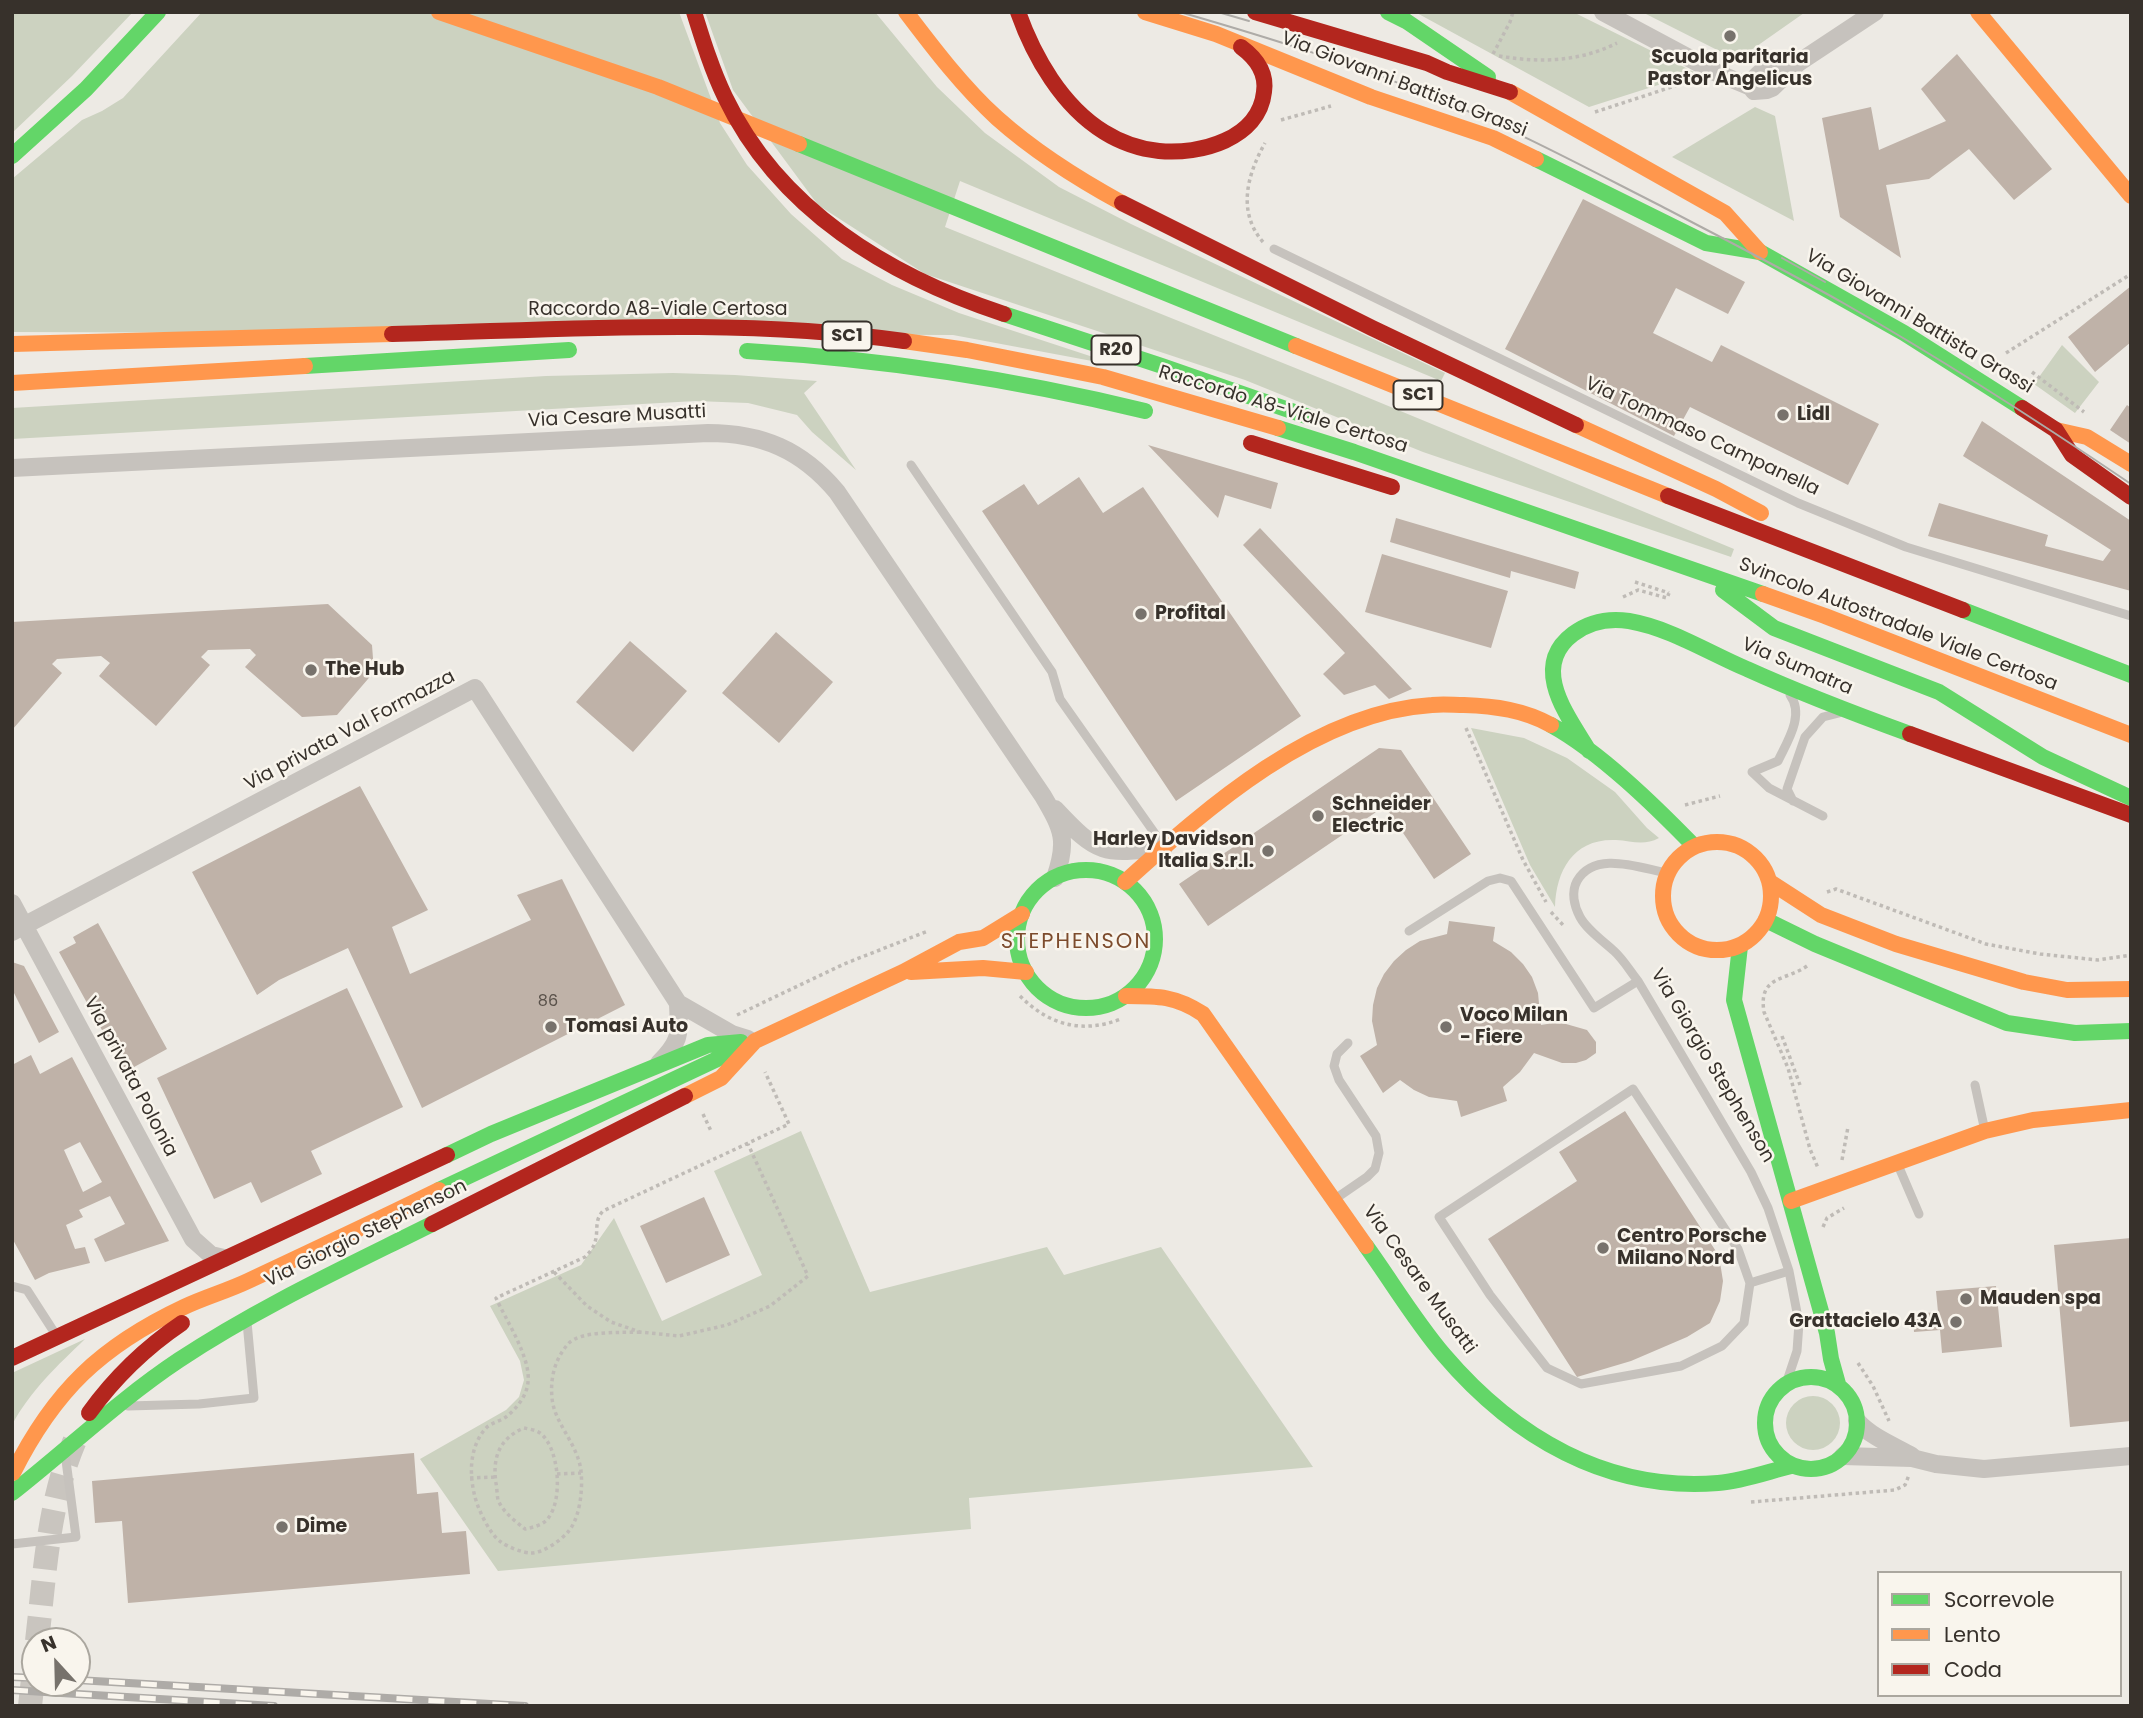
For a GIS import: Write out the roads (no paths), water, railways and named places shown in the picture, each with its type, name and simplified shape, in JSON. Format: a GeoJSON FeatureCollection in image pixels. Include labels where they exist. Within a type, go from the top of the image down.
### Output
{"type":"FeatureCollection","features":[{"type":"Feature","properties":{"kind":"main road"},"geometry":{"type":"LineString","coordinates":[[12,156],[86,89],[158,12]]}},
{"type":"Feature","properties":{"kind":"main road","name":"SC1"},"geometry":{"type":"LineString","coordinates":[[439,12],[658,87],[1586,464],[1886,579]]}},
{"type":"Feature","properties":{"kind":"main road","name":"R20"},"geometry":{"type":"LineString","coordinates":[[695,12],[705,53],[717,83],[754,146],[788,190],[832,229],[859,248],[894,269],[959,298],[1252,396],[1326,424]]}},
{"type":"Feature","properties":{"kind":"main road"},"geometry":{"type":"LineString","coordinates":[[906,12],[953,74],[980,102],[1012,131],[1101,192],[1307,297],[1716,489],[1886,579]]}},
{"type":"Feature","properties":{"kind":"main road"},"geometry":{"type":"LineString","coordinates":[[1018,12],[1041,62],[1072,106],[1104,132],[1141,147],[1162,151],[1184,150],[1228,139],[1244,130],[1260,112],[1266,91],[1265,78],[1256,59],[1235,43]]}},
{"type":"Feature","properties":{"kind":"main road","name":"Via Giovanni Battista Grassi"},"geometry":{"type":"LineString","coordinates":[[1145,12],[1193,26],[1371,97],[1493,138],[1706,243],[1760,252],[1904,333],[2056,430],[2087,437],[2131,464]]}},
{"type":"Feature","properties":{"kind":"main road","name":"Via Giovanni Battista Grassi"},"geometry":{"type":"LineString","coordinates":[[1255,12],[1427,63],[1512,93],[1725,213],[1760,252]]}},
{"type":"Feature","properties":{"kind":"main road"},"geometry":{"type":"LineString","coordinates":[[1388,12],[1406,21],[1512,93]]}},
{"type":"Feature","properties":{"kind":"main road"},"geometry":{"type":"LineString","coordinates":[[1978,12],[2131,196]]}},
{"type":"Feature","properties":{"kind":"main road","name":"Raccordo A8-Viale Certosa"},"geometry":{"type":"LineString","coordinates":[[12,344],[731,328],[810,332],[967,350],[1103,377],[1178,398],[1354,452],[1650,556]]}},
{"type":"Feature","properties":{"kind":"main road"},"geometry":{"type":"LineString","coordinates":[[12,383],[586,350]]}},
{"type":"Feature","properties":{"kind":"main road"},"geometry":{"type":"LineString","coordinates":[[726,350],[837,357],[925,367],[1050,388],[1154,413]]}},
{"type":"Feature","properties":{"kind":"main road","name":"Via Giovanni Battista Grassi"},"geometry":{"type":"LineString","coordinates":[[2056,430],[2072,455],[2131,498]]}},
{"type":"Feature","properties":{"kind":"main road"},"geometry":{"type":"LineString","coordinates":[[1230,436],[1412,493]]}},
{"type":"Feature","properties":{"kind":"main road"},"geometry":{"type":"LineString","coordinates":[[1401,451],[1538,503],[1650,556]]}},
{"type":"Feature","properties":{"kind":"main road"},"geometry":{"type":"LineString","coordinates":[[1515,525],[1650,556]]}},
{"type":"Feature","properties":{"kind":"main road","name":"Svincolo Autostradale Viale Certosa"},"geometry":{"type":"LineString","coordinates":[[1650,556],[1825,616],[2131,735]]}},
{"type":"Feature","properties":{"kind":"main road"},"geometry":{"type":"LineString","coordinates":[[1699,573],[1774,628],[1939,692],[2043,757],[2131,798]]}},
{"type":"Feature","properties":{"kind":"main road","name":"Svincolo Autostradale Viale Certosa"},"geometry":{"type":"LineString","coordinates":[[1886,579],[2131,675]]}},
{"type":"Feature","properties":{"kind":"main road","name":"Via Sumatra"},"geometry":{"type":"LineString","coordinates":[[1589,751],[1555,689],[1554,669],[1558,650],[1571,634],[1597,622],[1622,620],[1650,626],[1868,719],[2131,815]]}},
{"type":"Feature","properties":{"kind":"main road"},"geometry":{"type":"LineString","coordinates":[[1125,882],[1225,798],[1283,756],[1352,721],[1427,704],[1460,702],[1533,716],[1589,751],[1647,800],[1694,846]]}},
{"type":"Feature","properties":{"kind":"main road"},"geometry":{"type":"LineString","coordinates":[[1712,842],[1731,844],[1749,852],[1762,865],[1770,882],[1771,901],[1766,920],[1756,935],[1740,946],[1721,951],[1702,949],[1685,941],[1672,928],[1664,910],[1662,891],[1667,873],[1678,858],[1694,846],[1712,842]]}},
{"type":"Feature","properties":{"kind":"main road"},"geometry":{"type":"LineString","coordinates":[[1082,871],[1103,872],[1125,882],[1142,897],[1152,917],[1156,939],[1152,961],[1142,981],[1126,996],[1101,1007],[1074,1008],[1049,998],[1026,972],[1017,937],[1022,915],[1035,893],[1055,878],[1082,871]]}},
{"type":"Feature","properties":{"kind":"main road"},"geometry":{"type":"LineString","coordinates":[[1770,882],[1821,915],[1896,944],[2024,982],[2067,990],[2131,989]]}},
{"type":"Feature","properties":{"kind":"main road","name":"Via Giorgio Stephenson"},"geometry":{"type":"LineString","coordinates":[[12,1358],[491,1134],[708,1045],[755,1041],[903,972],[958,942],[983,938],[1022,915]]}},
{"type":"Feature","properties":{"kind":"main road"},"geometry":{"type":"LineString","coordinates":[[1766,920],[1815,944],[2007,1023],[2075,1033],[2131,1031]]}},
{"type":"Feature","properties":{"kind":"main road","name":"Via Giorgio Stephenson"},"geometry":{"type":"LineString","coordinates":[[1740,946],[1734,1000],[1827,1333],[1838,1384]]}},
{"type":"Feature","properties":{"kind":"main road","name":"Via Giorgio Stephenson"},"geometry":{"type":"LineString","coordinates":[[903,972],[983,967],[1026,972]]}},
{"type":"Feature","properties":{"kind":"main road","name":"Via Cesare Musatti"},"geometry":{"type":"LineString","coordinates":[[1126,996],[1172,997],[1186,1002],[1203,1014],[1443,1355],[1493,1407],[1532,1435],[1571,1459],[1604,1472],[1648,1482],[1695,1485],[1744,1479],[1791,1466]]}},
{"type":"Feature","properties":{"kind":"main road"},"geometry":{"type":"LineString","coordinates":[[13,1473],[38,1426],[60,1396],[93,1362],[141,1329],[180,1308],[235,1287],[755,1041]]}},
{"type":"Feature","properties":{"kind":"main road","name":"Via Giorgio Stephenson"},"geometry":{"type":"LineString","coordinates":[[12,1493],[116,1406],[178,1361],[246,1318],[721,1079],[755,1041]]}},
{"type":"Feature","properties":{"kind":"main road"},"geometry":{"type":"LineString","coordinates":[[1791,1201],[1985,1131],[2033,1120],[2131,1110]]}},
{"type":"Feature","properties":{"kind":"main road"},"geometry":{"type":"LineString","coordinates":[[89,1413],[107,1387],[146,1349],[235,1287]]}},
{"type":"Feature","properties":{"kind":"main road"},"geometry":{"type":"LineString","coordinates":[[1820,1377],[1838,1384],[1852,1402],[1857,1433],[1843,1456],[1833,1464],[1816,1469],[1791,1466],[1773,1449],[1767,1438],[1765,1417],[1772,1398],[1786,1384],[1820,1377]]}},
{"type":"Feature","properties":{"kind":"street"},"geometry":{"type":"LineString","coordinates":[[1603,12],[1717,73],[1751,87],[1753,78],[1759,72],[1774,66],[1798,63],[1875,12]]}},
{"type":"Feature","properties":{"kind":"street","name":"Via Cesare Musatti"},"geometry":{"type":"LineString","coordinates":[[12,468],[708,433],[731,433],[774,443],[817,470],[838,492],[1043,796],[1056,818],[1063,842],[1062,857],[1055,878]]}},
{"type":"Feature","properties":{"kind":"street","name":"Via privata Val Formazza"},"geometry":{"type":"LineString","coordinates":[[18,929],[475,688],[678,1003],[732,1034],[755,1041]]}},
{"type":"Feature","properties":{"kind":"street","name":"Via Cesare Musatti"},"geometry":{"type":"LineString","coordinates":[[1043,796],[1078,834],[1095,846],[1111,852],[1164,847]]}},
{"type":"Feature","properties":{"kind":"street","name":"Via privata Polonia"},"geometry":{"type":"LineString","coordinates":[[12,903],[18,929],[193,1239],[211,1255],[224,1258]]}},
{"type":"Feature","properties":{"kind":"street"},"geometry":{"type":"LineString","coordinates":[[655,1067],[675,1047],[679,1031],[678,1003]]}},
{"type":"Feature","properties":{"kind":"street"},"geometry":{"type":"LineString","coordinates":[[1857,1421],[1879,1438],[1918,1459],[1936,1464],[1984,1469],[2131,1456]]}},
{"type":"Feature","properties":{"kind":"street"},"geometry":{"type":"LineString","coordinates":[[1843,1456],[1918,1459]]}},
{"type":"Feature","properties":{"kind":"lane","name":"Via Tommaso Campanella"},"geometry":{"type":"LineString","coordinates":[[1274,249],[1798,503],[1906,547],[2131,616]]}},
{"type":"Feature","properties":{"kind":"lane"},"geometry":{"type":"LineString","coordinates":[[911,465],[1052,672],[1060,699],[1164,847]]}},
{"type":"Feature","properties":{"kind":"lane"},"geometry":{"type":"LineString","coordinates":[[1783,685],[1796,703],[1795,723],[1778,761],[1752,772],[1769,788],[1823,816]]}},
{"type":"Feature","properties":{"kind":"lane"},"geometry":{"type":"LineString","coordinates":[[1794,803],[1787,789],[1805,737],[1823,717],[1842,713],[1868,719]]}},
{"type":"Feature","properties":{"kind":"lane","name":"Via Giorgio Stephenson"},"geometry":{"type":"LineString","coordinates":[[1667,873],[1619,863],[1597,865],[1584,872],[1573,888],[1574,901],[1580,919],[1617,953],[1638,981],[1751,1172],[1768,1208],[1789,1271],[1797,1310],[1799,1338],[1786,1384]]}},
{"type":"Feature","properties":{"kind":"lane"},"geometry":{"type":"LineString","coordinates":[[1409,931],[1488,881],[1500,878],[1511,881],[1594,1008],[1638,981]]}},
{"type":"Feature","properties":{"kind":"lane"},"geometry":{"type":"LineString","coordinates":[[1334,1200],[1375,1169],[1379,1153],[1376,1136],[1339,1080],[1334,1066],[1337,1054],[1348,1043]]}},
{"type":"Feature","properties":{"kind":"lane"},"geometry":{"type":"LineString","coordinates":[[1975,1085],[1985,1131]]}},
{"type":"Feature","properties":{"kind":"lane"},"geometry":{"type":"LineString","coordinates":[[1633,1089],[1738,1249],[1750,1283],[1744,1323],[1722,1346],[1681,1366],[1581,1384],[1547,1368],[1490,1295],[1439,1217],[1633,1089]]}},
{"type":"Feature","properties":{"kind":"lane"},"geometry":{"type":"LineString","coordinates":[[1898,1164],[1919,1214]]}},
{"type":"Feature","properties":{"kind":"lane"},"geometry":{"type":"LineString","coordinates":[[1750,1283],[1789,1271]]}},
{"type":"Feature","properties":{"kind":"lane"},"geometry":{"type":"LineString","coordinates":[[12,1286],[27,1290],[57,1337]]}},
{"type":"Feature","properties":{"kind":"lane"},"geometry":{"type":"LineString","coordinates":[[116,1406],[199,1404],[254,1398],[246,1318]]}},
{"type":"Feature","properties":{"kind":"lane"},"geometry":{"type":"LineString","coordinates":[[12,1544],[76,1537],[65,1451]]}},
{"type":"Feature","properties":{"kind":"tunnel"},"geometry":{"type":"LineString","coordinates":[[38,1627],[53,1513],[75,1440]]}},
{"type":"Feature","properties":{"kind":"tunnel"},"geometry":{"type":"LineString","coordinates":[[30,1706],[31,1697]]}},
{"type":"Feature","properties":{"kind":"tram line"},"geometry":{"type":"LineString","coordinates":[[1180,12],[1371,73],[1463,109],[1549,149],[1845,304],[1990,391],[2131,484]]}},
{"type":"Feature","properties":{"kind":"tram line"},"geometry":{"type":"LineString","coordinates":[[1218,12],[1249,21]]}},
{"type":"Feature","properties":{"kind":"tram line"},"geometry":{"type":"LineString","coordinates":[[1782,258],[1825,282]]}},
{"type":"Feature","properties":{"kind":"railway"},"geometry":{"type":"LineString","coordinates":[[12,1677],[21,1677]]}},
{"type":"Feature","properties":{"kind":"railway"},"geometry":{"type":"LineString","coordinates":[[91,1681],[525,1706]]}},
{"type":"Feature","properties":{"kind":"railway"},"geometry":{"type":"LineString","coordinates":[[12,1690],[274,1706]]}},
{"type":"Feature","properties":{"kind":"place","name":"Scuola paritaria Pastor Angelicus"},"geometry":{"type":"Point","coordinates":[1730,36]}},
{"type":"Feature","properties":{"kind":"place","name":"Lidl"},"geometry":{"type":"Point","coordinates":[1783,415]}},
{"type":"Feature","properties":{"kind":"place","name":"Profital"},"geometry":{"type":"Point","coordinates":[1141,614]}},
{"type":"Feature","properties":{"kind":"place","name":"The Hub"},"geometry":{"type":"Point","coordinates":[311,670]}},
{"type":"Feature","properties":{"kind":"place","name":"Schneider Electric"},"geometry":{"type":"Point","coordinates":[1318,816]}},
{"type":"Feature","properties":{"kind":"place","name":"Harley Davidson Italia S.r.l."},"geometry":{"type":"Point","coordinates":[1268,851]}},
{"type":"Feature","properties":{"kind":"place","name":"Tomasi Auto"},"geometry":{"type":"Point","coordinates":[551,1027]}},
{"type":"Feature","properties":{"kind":"place","name":"Voco Milan - Fiere"},"geometry":{"type":"Point","coordinates":[1446,1027]}},
{"type":"Feature","properties":{"kind":"place","name":"Centro Porsche Milano Nord"},"geometry":{"type":"Point","coordinates":[1603,1248]}},
{"type":"Feature","properties":{"kind":"place","name":"Mauden spa"},"geometry":{"type":"Point","coordinates":[1966,1299]}},
{"type":"Feature","properties":{"kind":"place","name":"Grattacielo 43A"},"geometry":{"type":"Point","coordinates":[1956,1322]}},
{"type":"Feature","properties":{"kind":"place","name":"Dime"},"geometry":{"type":"Point","coordinates":[282,1527]}},
{"type":"Feature","properties":{"kind":"district","name":"STEPHENSON"},"geometry":{"type":"Point","coordinates":[1076,943]}}]}
